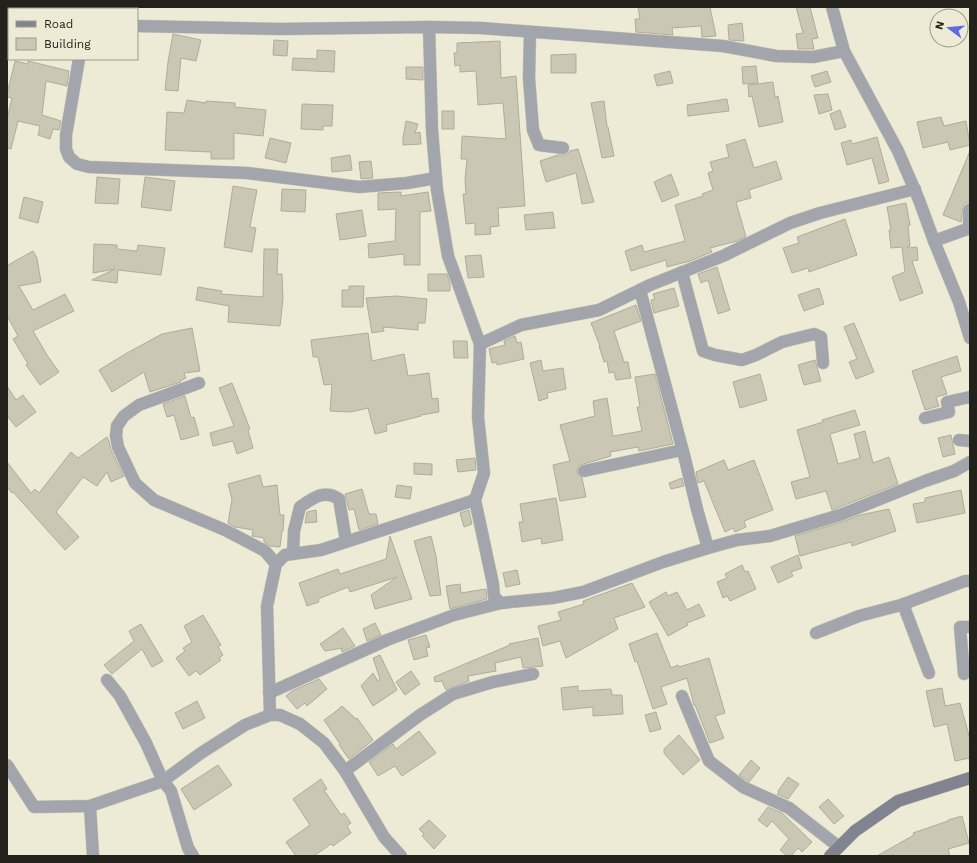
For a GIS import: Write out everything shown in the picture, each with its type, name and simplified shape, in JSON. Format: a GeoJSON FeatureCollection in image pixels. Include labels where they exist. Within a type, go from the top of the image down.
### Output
{"type":"FeatureCollection","features":[{"type":"Feature","properties":{"kind":"main road"},"geometry":{"type":"LineString","coordinates":[[830,856],[855,831],[898,802],[970,778]]}},
{"type":"Feature","properties":{"kind":"street"},"geometry":{"type":"LineString","coordinates":[[832,7],[844,51],[891,138],[915,189],[959,302],[970,338]]}},
{"type":"Feature","properties":{"kind":"street"},"geometry":{"type":"LineString","coordinates":[[138,26],[279,29],[429,27],[481,28],[723,46],[776,56],[813,57],[844,51]]}},
{"type":"Feature","properties":{"kind":"street"},"geometry":{"type":"LineString","coordinates":[[429,27],[432,130],[437,190],[448,256],[480,344],[478,417],[484,473],[475,500],[493,584],[494,597],[501,603]]}},
{"type":"Feature","properties":{"kind":"street"},"geometry":{"type":"LineString","coordinates":[[530,32],[529,78],[533,130],[539,145],[562,148]]}},
{"type":"Feature","properties":{"kind":"street"},"geometry":{"type":"LineString","coordinates":[[79,60],[67,129],[66,149],[69,157],[77,164],[89,167],[247,173],[359,187],[407,183],[436,178]]}},
{"type":"Feature","properties":{"kind":"street"},"geometry":{"type":"LineString","coordinates":[[480,344],[521,325],[599,310],[640,290],[723,256],[790,223],[915,189]]}},
{"type":"Feature","properties":{"kind":"street"},"geometry":{"type":"LineString","coordinates":[[934,241],[970,228],[970,209]]}},
{"type":"Feature","properties":{"kind":"street"},"geometry":{"type":"LineString","coordinates":[[682,272],[703,351],[742,360],[782,342],[814,334],[821,337],[822,363]]}},
{"type":"Feature","properties":{"kind":"street"},"geometry":{"type":"LineString","coordinates":[[640,290],[708,548]]}},
{"type":"Feature","properties":{"kind":"street"},"geometry":{"type":"LineString","coordinates":[[199,383],[139,405],[124,416],[117,426],[116,436],[118,447],[135,483],[154,500],[225,530],[265,551],[276,564]]}},
{"type":"Feature","properties":{"kind":"street"},"geometry":{"type":"LineString","coordinates":[[925,418],[949,412],[947,402],[970,397]]}},
{"type":"Feature","properties":{"kind":"street"},"geometry":{"type":"LineString","coordinates":[[584,471],[682,450]]}},
{"type":"Feature","properties":{"kind":"street"},"geometry":{"type":"LineString","coordinates":[[270,693],[387,640],[454,615],[501,603],[553,598],[583,592],[663,562],[708,548],[737,540],[770,536],[840,516],[925,481],[954,471],[970,462]]}},
{"type":"Feature","properties":{"kind":"street"},"geometry":{"type":"LineString","coordinates":[[293,554],[294,531],[300,507],[316,496],[332,494],[340,499],[346,542]]}},
{"type":"Feature","properties":{"kind":"street"},"geometry":{"type":"LineString","coordinates":[[270,715],[268,606],[276,564],[285,555],[321,550],[475,500]]}},
{"type":"Feature","properties":{"kind":"street"},"geometry":{"type":"LineString","coordinates":[[816,633],[859,616],[903,604],[965,581],[970,581]]}},
{"type":"Feature","properties":{"kind":"street"},"geometry":{"type":"LineString","coordinates":[[903,604],[929,673]]}},
{"type":"Feature","properties":{"kind":"street"},"geometry":{"type":"LineString","coordinates":[[964,674],[960,627],[970,627]]}},
{"type":"Feature","properties":{"kind":"street"},"geometry":{"type":"LineString","coordinates":[[346,771],[420,715],[453,694],[493,682],[533,674]]}},
{"type":"Feature","properties":{"kind":"street"},"geometry":{"type":"LineString","coordinates":[[107,680],[120,696],[146,743],[163,781],[171,792],[188,848],[193,856]]}},
{"type":"Feature","properties":{"kind":"street"},"geometry":{"type":"LineString","coordinates":[[682,696],[709,761],[743,787],[789,808],[839,847]]}},
{"type":"Feature","properties":{"kind":"street"},"geometry":{"type":"LineString","coordinates":[[7,765],[34,807],[90,806],[163,781],[245,725],[270,715],[280,714],[300,724],[324,743],[346,771],[384,837],[401,856]]}},
{"type":"Feature","properties":{"kind":"street"},"geometry":{"type":"LineString","coordinates":[[90,806],[92,856]]}},
{"type":"Feature","properties":{"kind":"building"},"geometry":{"type":"Polygon","coordinates":[[[638,7],[710,7],[716,36],[702,37],[701,26],[672,28],[673,35],[636,32],[635,19],[640,19],[638,7]]]}},
{"type":"Feature","properties":{"kind":"building"},"geometry":{"type":"Polygon","coordinates":[[[796,7],[810,7],[818,38],[812,39],[814,49],[798,49],[796,34],[803,33],[796,7]]]}},
{"type":"Feature","properties":{"kind":"building"},"geometry":{"type":"Polygon","coordinates":[[[742,23],[744,41],[729,40],[728,25],[742,23]]]}},
{"type":"Feature","properties":{"kind":"building"},"geometry":{"type":"Polygon","coordinates":[[[173,34],[201,40],[196,61],[181,58],[178,91],[165,90],[173,34]]]}},
{"type":"Feature","properties":{"kind":"building"},"geometry":{"type":"Polygon","coordinates":[[[274,40],[288,41],[287,56],[273,55],[274,40]]]}},
{"type":"Feature","properties":{"kind":"building"},"geometry":{"type":"Polygon","coordinates":[[[500,41],[501,78],[516,76],[525,206],[498,208],[499,226],[490,227],[491,234],[475,235],[475,223],[466,224],[463,194],[466,194],[465,180],[467,159],[461,159],[462,136],[506,139],[503,103],[478,105],[476,71],[460,72],[460,65],[455,66],[454,53],[457,53],[457,43],[500,41]]]}},
{"type":"Feature","properties":{"kind":"building"},"geometry":{"type":"Polygon","coordinates":[[[317,50],[335,51],[334,72],[292,70],[293,58],[317,59],[317,50]]]}},
{"type":"Feature","properties":{"kind":"building"},"geometry":{"type":"Polygon","coordinates":[[[576,54],[576,73],[551,73],[551,55],[576,54]]]}},
{"type":"Feature","properties":{"kind":"building"},"geometry":{"type":"Polygon","coordinates":[[[15,61],[28,64],[28,61],[69,71],[67,86],[46,81],[42,115],[61,121],[59,130],[53,129],[50,139],[38,135],[40,126],[18,121],[11,149],[7,148],[7,119],[12,98],[7,97],[7,94],[15,61]]]}},
{"type":"Feature","properties":{"kind":"building"},"geometry":{"type":"Polygon","coordinates":[[[756,66],[758,83],[743,84],[742,67],[756,66]]]}},
{"type":"Feature","properties":{"kind":"building"},"geometry":{"type":"Polygon","coordinates":[[[406,67],[423,67],[423,80],[406,79],[406,67]]]}},
{"type":"Feature","properties":{"kind":"building"},"geometry":{"type":"Polygon","coordinates":[[[670,71],[673,83],[657,86],[654,75],[670,71]]]}},
{"type":"Feature","properties":{"kind":"building"},"geometry":{"type":"Polygon","coordinates":[[[827,71],[831,82],[815,87],[811,76],[827,71]]]}},
{"type":"Feature","properties":{"kind":"building"},"geometry":{"type":"Polygon","coordinates":[[[773,82],[775,97],[778,96],[783,122],[759,127],[752,96],[749,97],[748,85],[773,82]]]}},
{"type":"Feature","properties":{"kind":"building"},"geometry":{"type":"Polygon","coordinates":[[[828,94],[832,110],[819,114],[814,95],[828,94]]]}},
{"type":"Feature","properties":{"kind":"building"},"geometry":{"type":"Polygon","coordinates":[[[727,99],[729,111],[688,116],[687,105],[727,99]]]}},
{"type":"Feature","properties":{"kind":"building"},"geometry":{"type":"Polygon","coordinates":[[[187,100],[206,103],[206,101],[235,103],[235,107],[266,110],[263,136],[234,133],[234,159],[211,159],[211,152],[165,150],[167,112],[184,113],[187,100]]]}},
{"type":"Feature","properties":{"kind":"building"},"geometry":{"type":"Polygon","coordinates":[[[604,101],[607,127],[614,156],[602,158],[591,103],[604,101]]]}},
{"type":"Feature","properties":{"kind":"building"},"geometry":{"type":"Polygon","coordinates":[[[302,104],[333,105],[332,126],[323,126],[323,130],[301,129],[302,104]]]}},
{"type":"Feature","properties":{"kind":"building"},"geometry":{"type":"Polygon","coordinates":[[[840,110],[846,127],[835,130],[830,114],[840,110]]]}},
{"type":"Feature","properties":{"kind":"building"},"geometry":{"type":"Polygon","coordinates":[[[442,111],[454,111],[454,129],[442,129],[442,111]]]}},
{"type":"Feature","properties":{"kind":"building"},"geometry":{"type":"Polygon","coordinates":[[[941,117],[944,126],[966,121],[970,145],[950,150],[948,142],[923,148],[917,122],[941,117]]]}},
{"type":"Feature","properties":{"kind":"building"},"geometry":{"type":"Polygon","coordinates":[[[406,121],[418,124],[415,133],[420,132],[421,144],[403,145],[406,121]]]}},
{"type":"Feature","properties":{"kind":"building"},"geometry":{"type":"Polygon","coordinates":[[[877,137],[889,181],[879,184],[872,158],[847,165],[841,143],[851,140],[852,144],[877,137]]]}},
{"type":"Feature","properties":{"kind":"building"},"geometry":{"type":"Polygon","coordinates":[[[270,138],[291,143],[286,163],[265,158],[270,138]]]}},
{"type":"Feature","properties":{"kind":"building"},"geometry":{"type":"Polygon","coordinates":[[[745,139],[754,168],[776,161],[782,179],[749,190],[751,198],[736,202],[746,237],[710,248],[712,252],[690,261],[667,267],[666,260],[631,271],[625,251],[642,245],[644,252],[685,241],[675,205],[703,196],[702,194],[713,190],[708,173],[713,171],[710,162],[729,157],[726,145],[745,139]]]}},
{"type":"Feature","properties":{"kind":"building"},"geometry":{"type":"Polygon","coordinates":[[[578,149],[594,202],[582,204],[576,173],[546,182],[540,161],[558,155],[566,155],[570,151],[578,149]]]}},
{"type":"Feature","properties":{"kind":"building"},"geometry":{"type":"Polygon","coordinates":[[[970,151],[970,201],[965,203],[963,207],[961,222],[943,215],[970,151]]]}},
{"type":"Feature","properties":{"kind":"building"},"geometry":{"type":"Polygon","coordinates":[[[350,155],[352,170],[332,172],[331,158],[350,155]]]}},
{"type":"Feature","properties":{"kind":"building"},"geometry":{"type":"Polygon","coordinates":[[[371,161],[373,178],[361,179],[359,162],[371,161]]]}},
{"type":"Feature","properties":{"kind":"building"},"geometry":{"type":"Polygon","coordinates":[[[671,174],[679,195],[662,202],[654,182],[671,174]]]}},
{"type":"Feature","properties":{"kind":"building"},"geometry":{"type":"Polygon","coordinates":[[[97,177],[120,179],[118,204],[95,203],[97,177]]]}},
{"type":"Feature","properties":{"kind":"building"},"geometry":{"type":"Polygon","coordinates":[[[145,177],[175,181],[171,211],[141,207],[145,177]]]}},
{"type":"Feature","properties":{"kind":"building"},"geometry":{"type":"Polygon","coordinates":[[[233,186],[257,190],[250,227],[256,228],[252,252],[224,247],[233,186]]]}},
{"type":"Feature","properties":{"kind":"building"},"geometry":{"type":"Polygon","coordinates":[[[282,189],[306,190],[305,212],[281,211],[282,189]]]}},
{"type":"Feature","properties":{"kind":"building"},"geometry":{"type":"Polygon","coordinates":[[[401,192],[401,196],[428,192],[431,211],[420,212],[420,265],[404,265],[404,254],[369,258],[368,244],[395,241],[396,209],[378,210],[378,193],[401,192]]]}},
{"type":"Feature","properties":{"kind":"building"},"geometry":{"type":"Polygon","coordinates":[[[24,197],[43,202],[38,223],[19,218],[24,197]]]}},
{"type":"Feature","properties":{"kind":"building"},"geometry":{"type":"Polygon","coordinates":[[[906,203],[910,225],[908,226],[910,246],[907,247],[917,247],[918,260],[912,261],[923,293],[900,301],[892,277],[905,272],[902,247],[891,248],[889,230],[891,230],[887,207],[906,203]]]}},
{"type":"Feature","properties":{"kind":"building"},"geometry":{"type":"Polygon","coordinates":[[[362,210],[366,236],[340,240],[336,214],[362,210]]]}},
{"type":"Feature","properties":{"kind":"building"},"geometry":{"type":"Polygon","coordinates":[[[553,212],[555,228],[526,230],[524,215],[553,212]]]}},
{"type":"Feature","properties":{"kind":"building"},"geometry":{"type":"Polygon","coordinates":[[[845,219],[857,255],[809,272],[808,268],[792,273],[783,248],[799,243],[797,237],[845,219]]]}},
{"type":"Feature","properties":{"kind":"building"},"geometry":{"type":"Polygon","coordinates":[[[94,244],[117,245],[117,249],[137,251],[138,245],[165,248],[161,275],[118,270],[117,283],[92,280],[115,269],[93,273],[94,244]]]}},
{"type":"Feature","properties":{"kind":"building"},"geometry":{"type":"Polygon","coordinates":[[[264,249],[278,249],[277,274],[282,274],[283,299],[280,326],[228,322],[229,306],[196,300],[198,287],[222,291],[221,294],[263,297],[264,249]]]}},
{"type":"Feature","properties":{"kind":"building"},"geometry":{"type":"Polygon","coordinates":[[[33,251],[37,258],[41,282],[19,286],[33,310],[65,294],[74,311],[33,331],[59,372],[40,385],[26,365],[28,364],[13,339],[18,336],[7,316],[7,264],[8,265],[33,251]]]}},
{"type":"Feature","properties":{"kind":"building"},"geometry":{"type":"Polygon","coordinates":[[[481,255],[484,277],[468,278],[465,256],[481,255]]]}},
{"type":"Feature","properties":{"kind":"building"},"geometry":{"type":"Polygon","coordinates":[[[717,267],[730,310],[718,314],[708,280],[701,283],[698,274],[717,267]]]}},
{"type":"Feature","properties":{"kind":"building"},"geometry":{"type":"Polygon","coordinates":[[[428,274],[447,274],[450,284],[450,291],[428,291],[428,274]]]}},
{"type":"Feature","properties":{"kind":"building"},"geometry":{"type":"Polygon","coordinates":[[[349,286],[364,286],[363,307],[342,307],[342,290],[349,290],[349,286]]]}},
{"type":"Feature","properties":{"kind":"building"},"geometry":{"type":"Polygon","coordinates":[[[674,288],[679,306],[654,313],[651,300],[655,299],[653,294],[674,288]]]}},
{"type":"Feature","properties":{"kind":"building"},"geometry":{"type":"Polygon","coordinates":[[[819,288],[824,304],[804,311],[798,295],[819,288]]]}},
{"type":"Feature","properties":{"kind":"building"},"geometry":{"type":"Polygon","coordinates":[[[396,296],[427,299],[425,323],[418,323],[418,330],[383,327],[384,331],[372,333],[366,298],[396,296]]]}},
{"type":"Feature","properties":{"kind":"building"},"geometry":{"type":"Polygon","coordinates":[[[636,305],[641,321],[614,331],[624,362],[628,362],[631,378],[616,380],[614,372],[609,373],[607,361],[604,362],[600,346],[591,323],[636,305]]]}},
{"type":"Feature","properties":{"kind":"building"},"geometry":{"type":"Polygon","coordinates":[[[854,323],[874,372],[856,379],[849,362],[857,359],[844,327],[854,323]]]}},
{"type":"Feature","properties":{"kind":"building"},"geometry":{"type":"Polygon","coordinates":[[[192,328],[200,371],[184,373],[186,378],[180,381],[181,382],[150,392],[144,372],[112,392],[99,370],[162,334],[192,328]]]}},
{"type":"Feature","properties":{"kind":"building"},"geometry":{"type":"Polygon","coordinates":[[[368,333],[372,361],[404,354],[408,376],[429,373],[432,399],[438,398],[439,412],[421,415],[386,425],[387,431],[375,434],[368,408],[351,412],[330,411],[332,384],[324,385],[318,357],[313,357],[311,340],[368,333]]]}},
{"type":"Feature","properties":{"kind":"building"},"geometry":{"type":"Polygon","coordinates":[[[515,336],[517,343],[521,342],[524,359],[497,365],[497,362],[492,363],[489,349],[505,345],[504,341],[515,336]]]}},
{"type":"Feature","properties":{"kind":"building"},"geometry":{"type":"Polygon","coordinates":[[[453,341],[467,341],[468,358],[454,358],[453,341]]]}},
{"type":"Feature","properties":{"kind":"building"},"geometry":{"type":"Polygon","coordinates":[[[957,356],[961,371],[941,377],[947,394],[936,397],[939,406],[925,410],[912,371],[957,356]]]}},
{"type":"Feature","properties":{"kind":"building"},"geometry":{"type":"Polygon","coordinates":[[[541,360],[543,371],[563,368],[566,389],[547,393],[548,398],[539,401],[530,363],[541,360]]]}},
{"type":"Feature","properties":{"kind":"building"},"geometry":{"type":"Polygon","coordinates":[[[815,360],[821,381],[804,385],[798,365],[815,360]]]}},
{"type":"Feature","properties":{"kind":"building"},"geometry":{"type":"Polygon","coordinates":[[[655,374],[673,444],[639,451],[638,447],[610,452],[611,456],[580,465],[577,468],[577,472],[582,478],[586,497],[560,501],[553,465],[570,461],[560,425],[595,416],[593,401],[607,398],[613,436],[642,431],[637,407],[640,407],[635,377],[655,374]]]}},
{"type":"Feature","properties":{"kind":"building"},"geometry":{"type":"Polygon","coordinates":[[[760,374],[767,400],[740,408],[733,382],[760,374]]]}},
{"type":"Feature","properties":{"kind":"building"},"geometry":{"type":"Polygon","coordinates":[[[232,383],[250,429],[248,430],[253,448],[237,454],[233,441],[213,446],[210,433],[234,426],[219,388],[232,383]]]}},
{"type":"Feature","properties":{"kind":"building"},"geometry":{"type":"Polygon","coordinates":[[[7,386],[16,400],[23,395],[36,412],[16,427],[7,416],[7,386]]]}},
{"type":"Feature","properties":{"kind":"building"},"geometry":{"type":"Polygon","coordinates":[[[185,396],[191,418],[194,417],[199,435],[181,440],[174,415],[167,417],[163,404],[185,396]]]}},
{"type":"Feature","properties":{"kind":"building"},"geometry":{"type":"Polygon","coordinates":[[[855,410],[860,425],[830,434],[838,464],[860,458],[854,434],[865,431],[873,463],[889,457],[898,484],[832,510],[826,491],[796,499],[791,482],[810,477],[797,430],[823,422],[822,420],[855,410]]]}},
{"type":"Feature","properties":{"kind":"building"},"geometry":{"type":"Polygon","coordinates":[[[951,435],[955,454],[943,457],[938,438],[951,435]]]}},
{"type":"Feature","properties":{"kind":"building"},"geometry":{"type":"Polygon","coordinates":[[[107,437],[111,450],[124,476],[111,482],[107,472],[97,486],[83,477],[56,512],[79,537],[65,550],[7,487],[7,462],[31,493],[35,489],[39,493],[71,452],[78,458],[107,437]]]}},
{"type":"Feature","properties":{"kind":"building"},"geometry":{"type":"Polygon","coordinates":[[[475,458],[476,470],[458,472],[456,460],[475,458]]]}},
{"type":"Feature","properties":{"kind":"building"},"geometry":{"type":"Polygon","coordinates":[[[724,460],[728,470],[754,460],[773,510],[744,521],[746,527],[735,532],[733,528],[725,532],[704,481],[698,483],[696,472],[724,460]]]}},
{"type":"Feature","properties":{"kind":"building"},"geometry":{"type":"Polygon","coordinates":[[[414,463],[432,464],[432,475],[414,474],[414,463]]]}},
{"type":"Feature","properties":{"kind":"building"},"geometry":{"type":"Polygon","coordinates":[[[260,475],[263,487],[277,485],[280,515],[284,515],[280,547],[270,546],[264,542],[264,538],[252,536],[253,530],[235,527],[228,523],[232,499],[228,484],[260,475]]]}},
{"type":"Feature","properties":{"kind":"building"},"geometry":{"type":"Polygon","coordinates":[[[682,478],[684,486],[671,489],[669,483],[682,478]]]}},
{"type":"Feature","properties":{"kind":"building"},"geometry":{"type":"Polygon","coordinates":[[[397,485],[412,487],[410,499],[395,497],[397,485]]]}},
{"type":"Feature","properties":{"kind":"building"},"geometry":{"type":"Polygon","coordinates":[[[362,489],[369,514],[376,514],[378,524],[359,530],[354,509],[349,510],[345,494],[362,489]]]}},
{"type":"Feature","properties":{"kind":"building"},"geometry":{"type":"Polygon","coordinates":[[[961,490],[965,513],[917,523],[913,504],[925,502],[925,498],[961,490]]]}},
{"type":"Feature","properties":{"kind":"building"},"geometry":{"type":"Polygon","coordinates":[[[556,498],[563,540],[542,544],[541,538],[522,542],[519,522],[523,522],[520,504],[556,498]]]}},
{"type":"Feature","properties":{"kind":"building"},"geometry":{"type":"Polygon","coordinates":[[[889,509],[896,531],[852,546],[851,542],[800,556],[795,536],[860,515],[889,509]]]}},
{"type":"Feature","properties":{"kind":"building"},"geometry":{"type":"Polygon","coordinates":[[[316,510],[317,522],[305,523],[307,512],[316,510]]]}},
{"type":"Feature","properties":{"kind":"building"},"geometry":{"type":"Polygon","coordinates":[[[469,510],[472,524],[464,527],[460,513],[469,510]]]}},
{"type":"Feature","properties":{"kind":"building"},"geometry":{"type":"Polygon","coordinates":[[[390,536],[412,599],[375,609],[371,595],[397,577],[350,592],[348,587],[318,599],[319,602],[307,606],[299,583],[338,569],[340,574],[386,559],[390,536]]]}},
{"type":"Feature","properties":{"kind":"building"},"geometry":{"type":"Polygon","coordinates":[[[431,536],[436,556],[441,595],[430,596],[414,541],[431,536]]]}},
{"type":"Feature","properties":{"kind":"building"},"geometry":{"type":"Polygon","coordinates":[[[798,555],[802,568],[791,572],[793,576],[778,583],[771,567],[798,555]]]}},
{"type":"Feature","properties":{"kind":"building"},"geometry":{"type":"Polygon","coordinates":[[[742,565],[745,572],[748,571],[756,589],[730,601],[727,596],[723,598],[717,582],[727,578],[725,574],[742,565]]]}},
{"type":"Feature","properties":{"kind":"building"},"geometry":{"type":"Polygon","coordinates":[[[517,570],[520,584],[506,587],[503,573],[517,570]]]}},
{"type":"Feature","properties":{"kind":"building"},"geometry":{"type":"Polygon","coordinates":[[[632,583],[645,607],[614,618],[618,629],[566,658],[560,641],[543,646],[538,626],[561,620],[558,612],[584,604],[583,601],[632,583]]]}},
{"type":"Feature","properties":{"kind":"building"},"geometry":{"type":"Polygon","coordinates":[[[460,584],[461,593],[486,589],[487,599],[450,609],[446,586],[460,584]]]}},
{"type":"Feature","properties":{"kind":"building"},"geometry":{"type":"Polygon","coordinates":[[[666,592],[668,596],[677,592],[687,610],[699,604],[705,616],[687,623],[688,625],[668,636],[649,602],[666,592]]]}},
{"type":"Feature","properties":{"kind":"building"},"geometry":{"type":"Polygon","coordinates":[[[203,615],[221,645],[218,647],[223,655],[219,658],[221,660],[200,675],[196,671],[189,676],[176,658],[185,651],[183,648],[192,642],[184,626],[203,615]]]}},
{"type":"Feature","properties":{"kind":"building"},"geometry":{"type":"Polygon","coordinates":[[[375,623],[381,635],[367,641],[363,629],[375,623]]]}},
{"type":"Feature","properties":{"kind":"building"},"geometry":{"type":"Polygon","coordinates":[[[141,624],[163,661],[152,667],[142,649],[112,674],[104,665],[134,641],[129,631],[141,624]]]}},
{"type":"Feature","properties":{"kind":"building"},"geometry":{"type":"Polygon","coordinates":[[[343,628],[355,646],[342,652],[341,650],[343,648],[325,651],[320,644],[343,628]]]}},
{"type":"Feature","properties":{"kind":"building"},"geometry":{"type":"Polygon","coordinates":[[[657,633],[671,668],[709,658],[725,713],[715,716],[724,738],[710,743],[694,705],[687,678],[661,687],[667,704],[653,709],[637,661],[635,662],[629,644],[657,633]]]}},
{"type":"Feature","properties":{"kind":"building"},"geometry":{"type":"Polygon","coordinates":[[[426,635],[430,647],[426,648],[428,656],[414,660],[408,640],[426,635]]]}},
{"type":"Feature","properties":{"kind":"building"},"geometry":{"type":"Polygon","coordinates":[[[538,638],[543,666],[523,668],[521,657],[495,663],[496,671],[468,676],[469,681],[446,690],[442,681],[435,682],[434,677],[510,645],[509,644],[538,638]]]}},
{"type":"Feature","properties":{"kind":"building"},"geometry":{"type":"Polygon","coordinates":[[[380,655],[397,690],[373,706],[361,686],[373,673],[378,681],[380,679],[373,658],[380,655]]]}},
{"type":"Feature","properties":{"kind":"building"},"geometry":{"type":"Polygon","coordinates":[[[411,671],[420,684],[405,695],[396,682],[411,671]]]}},
{"type":"Feature","properties":{"kind":"building"},"geometry":{"type":"Polygon","coordinates":[[[319,679],[327,689],[307,706],[305,703],[297,709],[286,696],[292,691],[319,679]]]}},
{"type":"Feature","properties":{"kind":"building"},"geometry":{"type":"Polygon","coordinates":[[[578,686],[578,691],[611,689],[612,695],[622,695],[623,714],[593,716],[593,707],[563,710],[561,688],[578,686]]]}},
{"type":"Feature","properties":{"kind":"building"},"geometry":{"type":"Polygon","coordinates":[[[942,688],[945,706],[960,703],[970,739],[970,758],[955,761],[947,724],[934,727],[926,691],[942,688]]]}},
{"type":"Feature","properties":{"kind":"building"},"geometry":{"type":"Polygon","coordinates":[[[197,701],[205,718],[183,729],[175,713],[197,701]]]}},
{"type":"Feature","properties":{"kind":"building"},"geometry":{"type":"Polygon","coordinates":[[[342,706],[356,719],[357,718],[373,740],[349,759],[324,720],[342,706]]]}},
{"type":"Feature","properties":{"kind":"building"},"geometry":{"type":"Polygon","coordinates":[[[656,712],[661,729],[650,732],[645,715],[656,712]]]}},
{"type":"Feature","properties":{"kind":"building"},"geometry":{"type":"Polygon","coordinates":[[[419,731],[436,753],[402,776],[395,766],[378,776],[369,762],[393,744],[396,749],[419,731]]]}},
{"type":"Feature","properties":{"kind":"building"},"geometry":{"type":"Polygon","coordinates":[[[679,735],[700,760],[683,775],[664,753],[664,749],[679,735]]]}},
{"type":"Feature","properties":{"kind":"building"},"geometry":{"type":"Polygon","coordinates":[[[751,760],[760,768],[749,782],[739,775],[751,760]]]}},
{"type":"Feature","properties":{"kind":"building"},"geometry":{"type":"Polygon","coordinates":[[[218,765],[232,785],[194,810],[181,789],[218,765]]]}},
{"type":"Feature","properties":{"kind":"building"},"geometry":{"type":"Polygon","coordinates":[[[788,777],[799,784],[788,799],[777,794],[788,777]]]}},
{"type":"Feature","properties":{"kind":"building"},"geometry":{"type":"Polygon","coordinates":[[[321,779],[327,789],[324,790],[341,815],[344,813],[351,823],[347,826],[351,833],[333,846],[331,844],[314,856],[296,856],[286,842],[310,825],[293,799],[321,779]]]}},
{"type":"Feature","properties":{"kind":"building"},"geometry":{"type":"Polygon","coordinates":[[[828,799],[844,816],[834,824],[819,807],[828,799]]]}},
{"type":"Feature","properties":{"kind":"building"},"geometry":{"type":"Polygon","coordinates":[[[768,807],[782,813],[812,842],[802,852],[798,848],[791,856],[787,856],[780,850],[789,839],[772,821],[767,827],[758,820],[768,807]]]}},
{"type":"Feature","properties":{"kind":"building"},"geometry":{"type":"Polygon","coordinates":[[[962,816],[969,843],[948,849],[950,856],[877,856],[914,835],[913,833],[962,816]]]}},
{"type":"Feature","properties":{"kind":"building"},"geometry":{"type":"Polygon","coordinates":[[[429,820],[446,836],[434,849],[422,836],[424,834],[419,829],[429,820]]]}}]}
